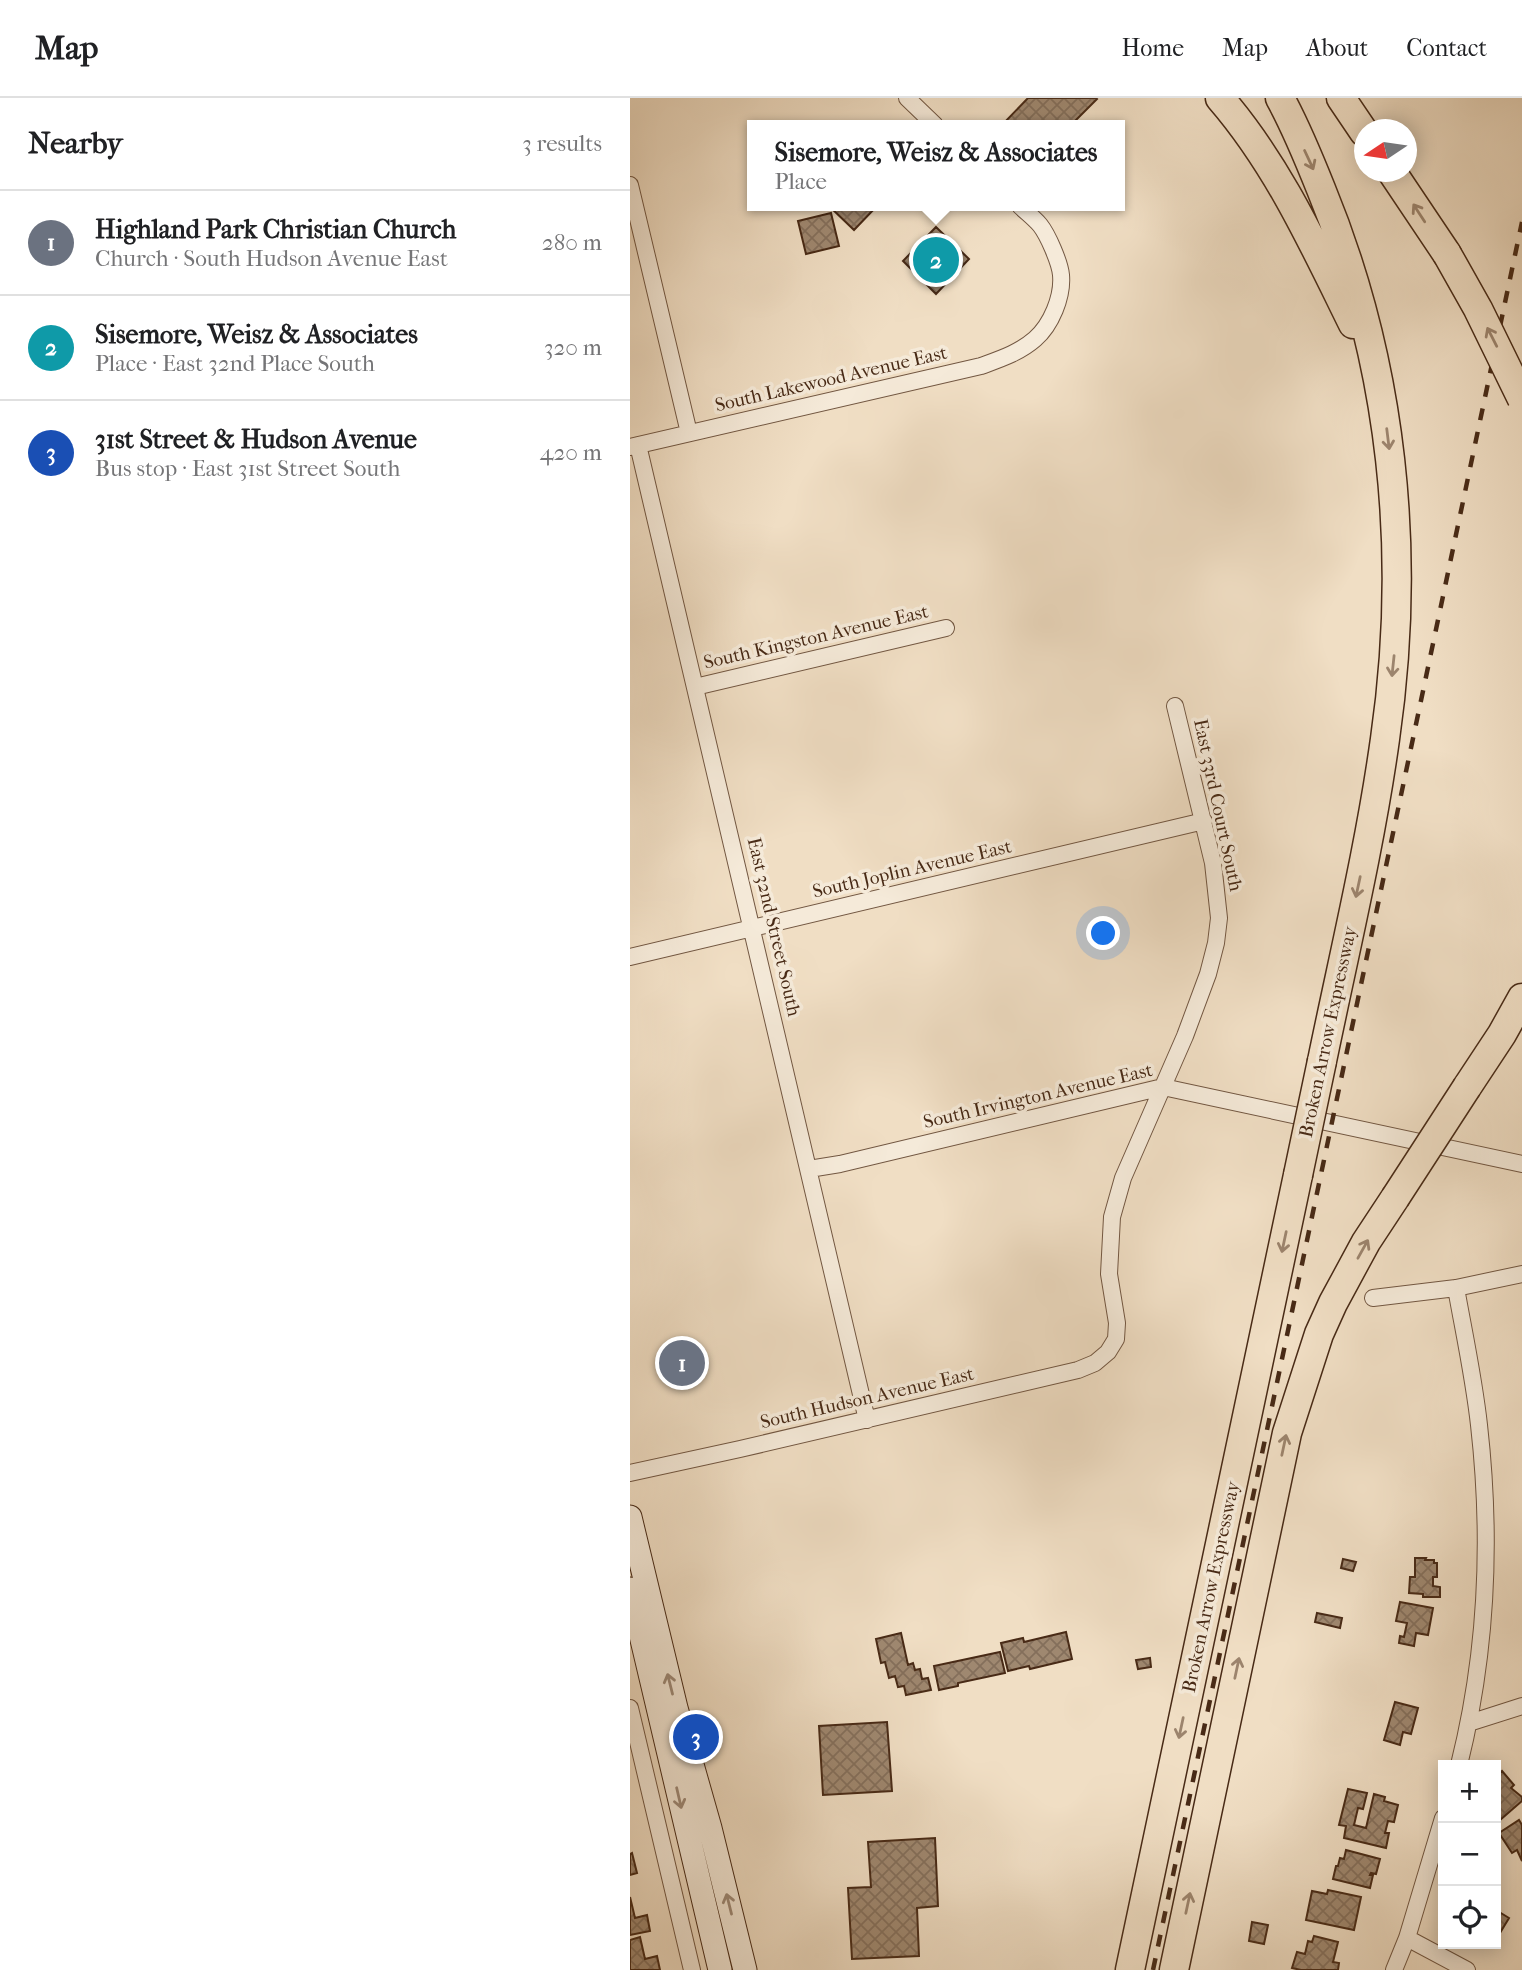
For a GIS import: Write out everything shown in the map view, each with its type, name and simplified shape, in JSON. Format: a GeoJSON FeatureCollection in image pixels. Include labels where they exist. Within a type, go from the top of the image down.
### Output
{"type":"FeatureCollection","features":[{"type":"Feature","properties":{"kind":"highway"},"geometry":{"type":"LineString","coordinates":[[1220,98],[1243,124],[1284,188],[1377,372]]}},
{"type":"Feature","properties":{"kind":"highway","name":"Broken Arrow Expressway"},"geometry":{"type":"LineString","coordinates":[[1130,1970],[1372,820],[1394,656],[1398,595],[1394,482],[1377,372],[1339,232],[1280,98]]}},
{"type":"Feature","properties":{"kind":"highway"},"geometry":{"type":"LineString","coordinates":[[1399,182],[1447,254],[1478,309],[1522,399]]}},
{"type":"Feature","properties":{"kind":"highway"},"geometry":{"type":"LineString","coordinates":[[1174,1970],[1287,1433],[1318,1334],[1366,1242],[1502,1034],[1522,998]]}},
{"type":"Feature","properties":{"kind":"main road"},"geometry":{"type":"LineString","coordinates":[[630,1517],[676,1707],[710,1828],[745,1970]]}},
{"type":"Feature","properties":{"kind":"main road"},"geometry":{"type":"LineString","coordinates":[[630,1589],[720,1970]]}},
{"type":"Feature","properties":{"kind":"street"},"geometry":{"type":"LineString","coordinates":[[907,98],[930,120]]}},
{"type":"Feature","properties":{"kind":"street"},"geometry":{"type":"LineString","coordinates":[[630,185],[689,433]]}},
{"type":"Feature","properties":{"kind":"street","name":"South Lakewood Avenue East"},"geometry":{"type":"LineString","coordinates":[[634,446],[981,366],[1014,354],[1037,338],[1051,318],[1059,297],[1061,274],[1041,226],[1025,211]]}},
{"type":"Feature","properties":{"kind":"street","name":"East 32nd Street South"},"geometry":{"type":"LineString","coordinates":[[634,446],[695,687],[867,1420]]}},
{"type":"Feature","properties":{"kind":"street","name":"South Kingston Avenue East"},"geometry":{"type":"LineString","coordinates":[[695,687],[946,628]]}},
{"type":"Feature","properties":{"kind":"street","name":"East 33rd Court South"},"geometry":{"type":"LineString","coordinates":[[1108,1352],[1115,1339],[1117,1322],[1110,1274],[1112,1217],[1123,1178],[1185,1036],[1208,974],[1219,918],[1204,821],[1175,706]]}},
{"type":"Feature","properties":{"kind":"street","name":"South Joplin Avenue East"},"geometry":{"type":"LineString","coordinates":[[630,957],[1204,821]]}},
{"type":"Feature","properties":{"kind":"street","name":"South Irvington Avenue East"},"geometry":{"type":"LineString","coordinates":[[809,1169],[840,1164],[1163,1087],[1522,1164]]}},
{"type":"Feature","properties":{"kind":"street"},"geometry":{"type":"LineString","coordinates":[[1373,1298],[1456,1288],[1522,1274]]}},
{"type":"Feature","properties":{"kind":"street"},"geometry":{"type":"LineString","coordinates":[[1456,1288],[1479,1423],[1487,1555],[1484,1606],[1469,1723],[1460,1760]]}},
{"type":"Feature","properties":{"kind":"street","name":"South Hudson Avenue East"},"geometry":{"type":"LineString","coordinates":[[630,1473],[1077,1370],[1095,1363],[1108,1352]]}},
{"type":"Feature","properties":{"kind":"street"},"geometry":{"type":"LineString","coordinates":[[630,1707],[692,1970]]}},
{"type":"Feature","properties":{"kind":"street"},"geometry":{"type":"LineString","coordinates":[[1469,1723],[1520,1712]]}},
{"type":"Feature","properties":{"kind":"street"},"geometry":{"type":"LineString","coordinates":[[1394,1970],[1407,1938],[1442,1823]]}},
{"type":"Feature","properties":{"kind":"street"},"geometry":{"type":"LineString","coordinates":[[1407,1938],[1466,1970]]}},
{"type":"Feature","properties":{"kind":"building"},"geometry":{"type":"Polygon","coordinates":[[[1028,98],[1097,99],[1076,120],[1007,120],[1028,98]]]}},
{"type":"Feature","properties":{"kind":"building"},"geometry":{"type":"Polygon","coordinates":[[[834,211],[872,211],[854,230],[834,211]]]}},
{"type":"Feature","properties":{"kind":"building"},"geometry":{"type":"Polygon","coordinates":[[[831,213],[839,246],[806,254],[798,221],[831,213]]]}},
{"type":"Feature","properties":{"kind":"building"},"geometry":{"type":"Polygon","coordinates":[[[936,227],[969,259],[936,294],[903,261],[936,227]]]}},
{"type":"Feature","properties":{"kind":"building"},"geometry":{"type":"Polygon","coordinates":[[[1415,1558],[1426,1558],[1425,1560],[1434,1560],[1434,1563],[1437,1563],[1437,1577],[1433,1577],[1433,1586],[1440,1587],[1440,1597],[1423,1597],[1423,1594],[1409,1593],[1410,1577],[1415,1577],[1415,1558]]]}},
{"type":"Feature","properties":{"kind":"building"},"geometry":{"type":"Polygon","coordinates":[[[1343,1559],[1356,1562],[1353,1571],[1341,1568],[1343,1559]]]}},
{"type":"Feature","properties":{"kind":"building"},"geometry":{"type":"Polygon","coordinates":[[[1400,1602],[1433,1608],[1428,1635],[1416,1633],[1414,1646],[1399,1643],[1400,1636],[1404,1637],[1407,1623],[1396,1621],[1400,1602]]]}},
{"type":"Feature","properties":{"kind":"building"},"geometry":{"type":"Polygon","coordinates":[[[1317,1613],[1342,1618],[1340,1628],[1315,1622],[1317,1613]]]}},
{"type":"Feature","properties":{"kind":"building"},"geometry":{"type":"Polygon","coordinates":[[[1066,1632],[1072,1659],[1008,1671],[1001,1643],[1023,1638],[1024,1642],[1066,1632]]]}},
{"type":"Feature","properties":{"kind":"building"},"geometry":{"type":"Polygon","coordinates":[[[901,1633],[908,1665],[913,1663],[915,1670],[920,1669],[922,1679],[928,1678],[931,1690],[906,1695],[904,1686],[898,1687],[895,1676],[889,1678],[885,1662],[881,1663],[876,1639],[901,1633]]]}},
{"type":"Feature","properties":{"kind":"building"},"geometry":{"type":"Polygon","coordinates":[[[1000,1652],[1005,1673],[939,1690],[934,1666],[1000,1652]]]}},
{"type":"Feature","properties":{"kind":"building"},"geometry":{"type":"Polygon","coordinates":[[[1150,1658],[1151,1667],[1138,1669],[1136,1660],[1150,1658]]]}},
{"type":"Feature","properties":{"kind":"building"},"geometry":{"type":"Polygon","coordinates":[[[1395,1702],[1418,1708],[1411,1734],[1403,1732],[1400,1745],[1384,1740],[1395,1702]]]}},
{"type":"Feature","properties":{"kind":"building"},"geometry":{"type":"Polygon","coordinates":[[[887,1722],[892,1791],[823,1795],[819,1726],[887,1722]]]}},
{"type":"Feature","properties":{"kind":"building"},"geometry":{"type":"Polygon","coordinates":[[[1501,1772],[1514,1785],[1511,1788],[1522,1797],[1522,1801],[1501,1819],[1501,1772]]]}},
{"type":"Feature","properties":{"kind":"building"},"geometry":{"type":"Polygon","coordinates":[[[1348,1789],[1367,1793],[1363,1809],[1358,1808],[1354,1825],[1366,1828],[1374,1794],[1385,1797],[1384,1801],[1398,1805],[1394,1822],[1388,1821],[1385,1833],[1389,1833],[1386,1848],[1344,1838],[1346,1826],[1339,1825],[1348,1789]]]}},
{"type":"Feature","properties":{"kind":"building"},"geometry":{"type":"Polygon","coordinates":[[[1519,1820],[1522,1825],[1522,1861],[1517,1850],[1512,1853],[1501,1832],[1519,1820]]]}},
{"type":"Feature","properties":{"kind":"building"},"geometry":{"type":"Polygon","coordinates":[[[935,1838],[938,1906],[917,1908],[919,1956],[852,1959],[848,1888],[871,1887],[868,1842],[935,1838]]]}},
{"type":"Feature","properties":{"kind":"building"},"geometry":{"type":"Polygon","coordinates":[[[1346,1850],[1380,1859],[1376,1874],[1370,1875],[1373,1875],[1370,1888],[1333,1879],[1336,1866],[1340,1858],[1344,1859],[1346,1850]]]}},
{"type":"Feature","properties":{"kind":"building"},"geometry":{"type":"Polygon","coordinates":[[[632,1853],[637,1873],[630,1875],[630,1854],[632,1853]]]}},
{"type":"Feature","properties":{"kind":"building"},"geometry":{"type":"Polygon","coordinates":[[[1328,1890],[1361,1897],[1354,1930],[1306,1920],[1312,1891],[1327,1894],[1328,1890]]]}},
{"type":"Feature","properties":{"kind":"building"},"geometry":{"type":"Polygon","coordinates":[[[630,1897],[635,1918],[647,1915],[650,1931],[630,1935],[630,1897]]]}},
{"type":"Feature","properties":{"kind":"building"},"geometry":{"type":"Polygon","coordinates":[[[1501,1913],[1509,1918],[1501,1931],[1501,1913]]]}},
{"type":"Feature","properties":{"kind":"building"},"geometry":{"type":"Polygon","coordinates":[[[1252,1922],[1268,1925],[1264,1944],[1249,1941],[1252,1922]]]}},
{"type":"Feature","properties":{"kind":"building"},"geometry":{"type":"Polygon","coordinates":[[[1314,1936],[1338,1942],[1333,1962],[1339,1963],[1338,1970],[1292,1968],[1297,1952],[1305,1954],[1308,1941],[1312,1942],[1314,1936]]]}},
{"type":"Feature","properties":{"kind":"building"},"geometry":{"type":"Polygon","coordinates":[[[640,1937],[645,1959],[657,1956],[660,1970],[630,1970],[630,1940],[640,1937]]]}},
{"type":"Feature","properties":{"kind":"railway"},"geometry":{"type":"LineString","coordinates":[[1153,1970],[1522,222]]}},
{"type":"Feature","properties":{"kind":"place","name":"Sisemore, Weisz & Associates"},"geometry":{"type":"Point","coordinates":[936,260]}},
{"type":"Feature","properties":{"kind":"place","name":"Highland Park Christian Church"},"geometry":{"type":"Point","coordinates":[682,1363]}},
{"type":"Feature","properties":{"kind":"place","name":"31st Street & Hudson Avenue"},"geometry":{"type":"Point","coordinates":[696,1737]}}]}
